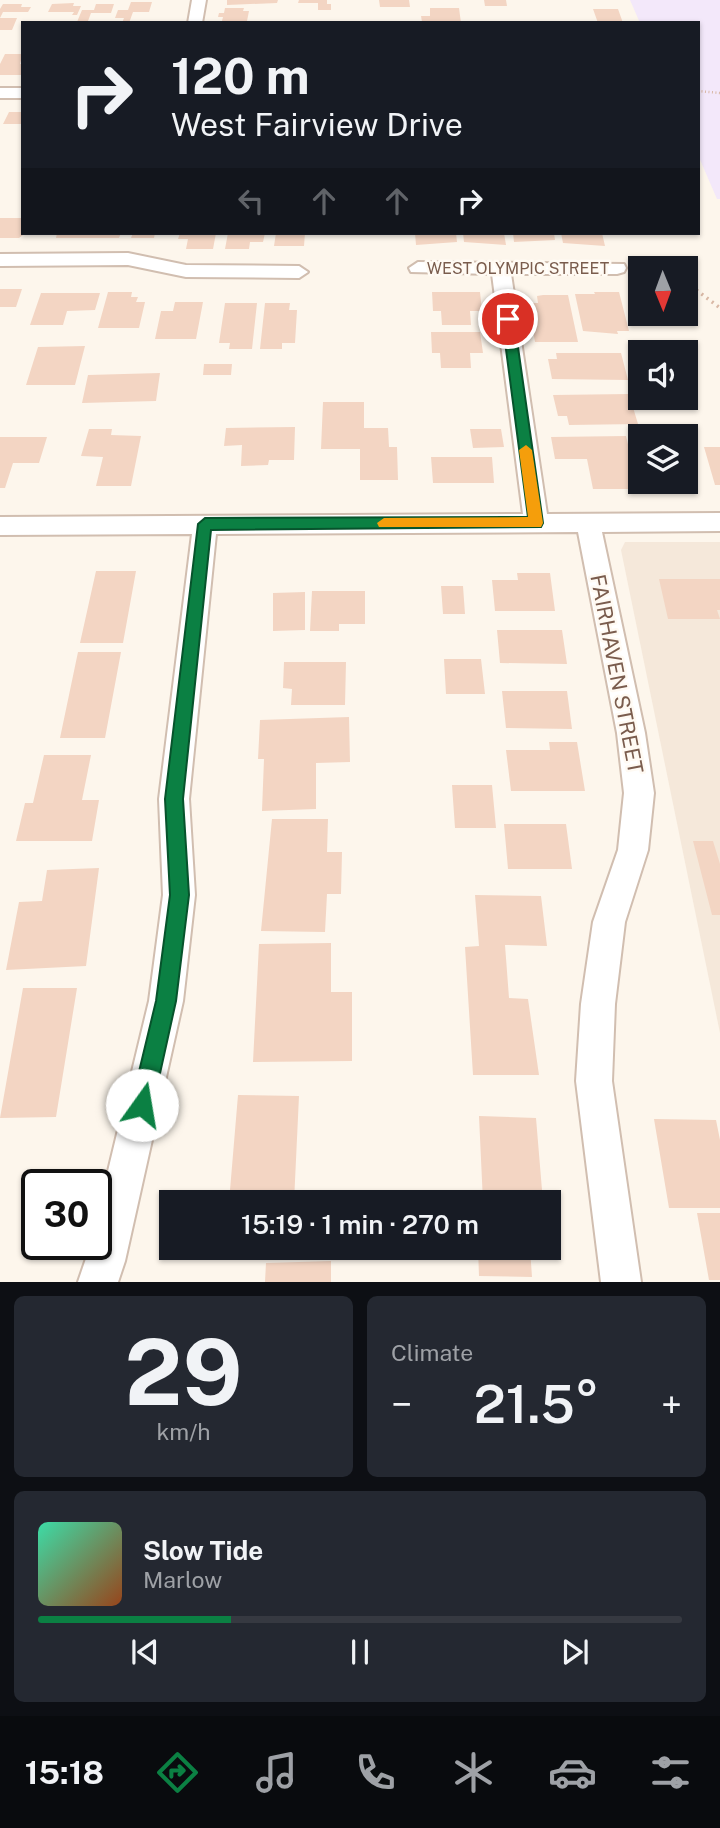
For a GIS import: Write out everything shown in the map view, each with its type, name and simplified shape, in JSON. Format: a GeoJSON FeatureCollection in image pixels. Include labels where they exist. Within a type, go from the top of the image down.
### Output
{"type":"FeatureCollection","features":[{"type":"Feature","properties":{"kind":"street"},"geometry":{"type":"LineString","coordinates":[[195,21],[199,0]]}},
{"type":"Feature","properties":{"kind":"street"},"geometry":{"type":"LineString","coordinates":[[0,93],[21,93]]}},
{"type":"Feature","properties":{"kind":"street"},"geometry":{"type":"LineString","coordinates":[[0,260],[128,259],[186,271],[299,272]]}},
{"type":"Feature","properties":{"kind":"street","name":"WEST OLYMPIC STREET"},"geometry":{"type":"LineString","coordinates":[[418,268],[617,268]]}},
{"type":"Feature","properties":{"kind":"street"},"geometry":{"type":"LineString","coordinates":[[501,268],[536,523]]}},
{"type":"Feature","properties":{"kind":"street","name":"FAIRHAVEN STREET"},"geometry":{"type":"LineString","coordinates":[[588,522],[631,733],[639,793],[633,850],[609,922],[598,1004],[594,1081],[621,1282]]}},
{"type":"Feature","properties":{"kind":"street"},"geometry":{"type":"LineString","coordinates":[[0,526],[720,522]]}},
{"type":"Feature","properties":{"kind":"street"},"geometry":{"type":"LineString","coordinates":[[98,1282],[106,1261],[166,1001],[179,895],[174,799],[205,524]]}},
{"type":"Feature","properties":{"kind":"path"},"geometry":{"type":"LineString","coordinates":[[700,91],[720,93]]}},
{"type":"Feature","properties":{"kind":"path"},"geometry":{"type":"LineString","coordinates":[[698,291],[720,308]]}},
{"type":"Feature","properties":{"kind":"shaded area"},"geometry":{"type":"Polygon","coordinates":[[[630,0],[720,0],[720,199],[717,199],[700,160],[700,21],[639,21],[630,0]]]}},
{"type":"Feature","properties":{"kind":"shaded area"},"geometry":{"type":"Polygon","coordinates":[[[625,542],[720,542],[720,1033],[621,550],[625,542]]]}},
{"type":"Feature","properties":{"kind":"building"},"geometry":{"type":"Polygon","coordinates":[[[227,0],[278,0],[277,3],[227,5],[227,0]]]}},
{"type":"Feature","properties":{"kind":"building"},"geometry":{"type":"Polygon","coordinates":[[[299,0],[327,0],[327,4],[331,4],[331,10],[318,10],[318,3],[298,3],[299,0]]]}},
{"type":"Feature","properties":{"kind":"building"},"geometry":{"type":"Polygon","coordinates":[[[379,0],[409,0],[410,7],[380,7],[379,0]]]}},
{"type":"Feature","properties":{"kind":"building"},"geometry":{"type":"Polygon","coordinates":[[[484,0],[506,0],[507,6],[485,6],[484,0]]]}},
{"type":"Feature","properties":{"kind":"building"},"geometry":{"type":"Polygon","coordinates":[[[131,2],[152,2],[149,12],[133,12],[130,21],[115,18],[118,10],[128,10],[131,2]]]}},
{"type":"Feature","properties":{"kind":"building"},"geometry":{"type":"Polygon","coordinates":[[[74,3],[73,6],[81,6],[77,15],[72,15],[74,12],[48,12],[52,4],[74,3]]]}},
{"type":"Feature","properties":{"kind":"building"},"geometry":{"type":"Polygon","coordinates":[[[3,4],[31,7],[28,12],[3,12],[0,18],[3,4]]]}},
{"type":"Feature","properties":{"kind":"building"},"geometry":{"type":"Polygon","coordinates":[[[96,4],[114,4],[111,13],[91,13],[88,21],[77,21],[82,10],[94,10],[96,4]]]}},
{"type":"Feature","properties":{"kind":"building"},"geometry":{"type":"Polygon","coordinates":[[[225,8],[244,8],[243,11],[249,11],[247,21],[222,21],[223,17],[218,17],[219,13],[224,13],[225,8]]]}},
{"type":"Feature","properties":{"kind":"building"},"geometry":{"type":"Polygon","coordinates":[[[430,8],[459,8],[461,21],[422,21],[421,16],[430,16],[430,8]]]}},
{"type":"Feature","properties":{"kind":"building"},"geometry":{"type":"Polygon","coordinates":[[[593,9],[618,9],[622,21],[597,21],[593,9]]]}},
{"type":"Feature","properties":{"kind":"building"},"geometry":{"type":"Polygon","coordinates":[[[0,18],[17,18],[12,30],[0,30],[0,18]]]}},
{"type":"Feature","properties":{"kind":"building"},"geometry":{"type":"Polygon","coordinates":[[[5,54],[21,54],[21,75],[0,75],[0,64],[5,54]]]}},
{"type":"Feature","properties":{"kind":"building"},"geometry":{"type":"Polygon","coordinates":[[[9,112],[21,112],[21,124],[3,124],[9,112]]]}},
{"type":"Feature","properties":{"kind":"building"},"geometry":{"type":"Polygon","coordinates":[[[0,218],[21,218],[23,235],[19,238],[0,238],[0,218]]]}},
{"type":"Feature","properties":{"kind":"building"},"geometry":{"type":"Polygon","coordinates":[[[57,235],[120,235],[119,238],[56,238],[57,235]]]}},
{"type":"Feature","properties":{"kind":"building"},"geometry":{"type":"Polygon","coordinates":[[[132,235],[155,235],[154,238],[131,238],[132,235]]]}},
{"type":"Feature","properties":{"kind":"building"},"geometry":{"type":"Polygon","coordinates":[[[179,235],[216,235],[213,249],[186,249],[188,239],[178,239],[179,235]]]}},
{"type":"Feature","properties":{"kind":"building"},"geometry":{"type":"Polygon","coordinates":[[[228,235],[265,235],[263,242],[250,242],[249,249],[225,249],[228,235]]]}},
{"type":"Feature","properties":{"kind":"building"},"geometry":{"type":"Polygon","coordinates":[[[276,235],[305,235],[304,246],[274,246],[276,235]]]}},
{"type":"Feature","properties":{"kind":"building"},"geometry":{"type":"Polygon","coordinates":[[[415,235],[456,235],[457,242],[416,245],[415,235]]]}},
{"type":"Feature","properties":{"kind":"building"},"geometry":{"type":"Polygon","coordinates":[[[463,235],[504,235],[506,245],[464,242],[463,235]]]}},
{"type":"Feature","properties":{"kind":"building"},"geometry":{"type":"Polygon","coordinates":[[[513,235],[554,235],[555,240],[514,242],[513,235]]]}},
{"type":"Feature","properties":{"kind":"building"},"geometry":{"type":"Polygon","coordinates":[[[561,235],[602,235],[605,246],[563,243],[561,235]]]}},
{"type":"Feature","properties":{"kind":"building"},"geometry":{"type":"Polygon","coordinates":[[[0,289],[22,289],[16,307],[0,307],[0,289]]]}},
{"type":"Feature","properties":{"kind":"building"},"geometry":{"type":"Polygon","coordinates":[[[108,292],[132,292],[131,297],[138,297],[136,302],[145,302],[139,328],[98,328],[108,292]]]}},
{"type":"Feature","properties":{"kind":"building"},"geometry":{"type":"Polygon","coordinates":[[[432,292],[480,292],[482,311],[470,311],[471,325],[442,325],[441,311],[433,311],[432,292]]]}},
{"type":"Feature","properties":{"kind":"building"},"geometry":{"type":"Polygon","coordinates":[[[594,292],[619,292],[629,331],[617,331],[618,334],[583,331],[575,294],[595,294],[594,292]]]}},
{"type":"Feature","properties":{"kind":"building"},"geometry":{"type":"Polygon","coordinates":[[[41,293],[100,293],[95,310],[67,311],[63,325],[30,325],[41,293]]]}},
{"type":"Feature","properties":{"kind":"building"},"geometry":{"type":"Polygon","coordinates":[[[568,295],[578,342],[535,342],[528,303],[538,303],[537,296],[568,295]]]}},
{"type":"Feature","properties":{"kind":"building"},"geometry":{"type":"Polygon","coordinates":[[[175,302],[203,302],[196,339],[155,339],[161,311],[173,311],[175,302]]]}},
{"type":"Feature","properties":{"kind":"building"},"geometry":{"type":"Polygon","coordinates":[[[225,303],[257,303],[252,349],[229,349],[230,343],[219,343],[225,303]]]}},
{"type":"Feature","properties":{"kind":"building"},"geometry":{"type":"Polygon","coordinates":[[[265,303],[290,303],[289,310],[297,310],[295,343],[282,343],[282,349],[260,349],[265,303]]]}},
{"type":"Feature","properties":{"kind":"building"},"geometry":{"type":"Polygon","coordinates":[[[431,332],[480,332],[483,353],[470,353],[471,368],[441,368],[440,353],[432,353],[431,332]]]}},
{"type":"Feature","properties":{"kind":"building"},"geometry":{"type":"Polygon","coordinates":[[[85,346],[75,385],[26,385],[38,347],[85,346]]]}},
{"type":"Feature","properties":{"kind":"building"},"geometry":{"type":"Polygon","coordinates":[[[556,353],[621,353],[628,380],[552,379],[548,359],[557,359],[556,353]]]}},
{"type":"Feature","properties":{"kind":"building"},"geometry":{"type":"Polygon","coordinates":[[[204,364],[232,364],[231,375],[203,375],[204,364]]]}},
{"type":"Feature","properties":{"kind":"building"},"geometry":{"type":"Polygon","coordinates":[[[160,373],[156,401],[82,403],[88,375],[160,373]]]}},
{"type":"Feature","properties":{"kind":"building"},"geometry":{"type":"Polygon","coordinates":[[[628,394],[628,410],[634,410],[638,424],[569,425],[567,416],[558,416],[553,395],[628,394]]]}},
{"type":"Feature","properties":{"kind":"building"},"geometry":{"type":"Polygon","coordinates":[[[323,402],[364,402],[364,428],[388,428],[389,447],[397,447],[398,480],[360,480],[360,449],[321,449],[323,402]]]}},
{"type":"Feature","properties":{"kind":"building"},"geometry":{"type":"Polygon","coordinates":[[[295,427],[294,460],[269,460],[268,465],[241,466],[242,445],[224,446],[226,428],[295,427]]]}},
{"type":"Feature","properties":{"kind":"building"},"geometry":{"type":"Polygon","coordinates":[[[89,429],[112,429],[111,435],[141,436],[131,486],[96,486],[103,457],[81,456],[89,429]]]}},
{"type":"Feature","properties":{"kind":"building"},"geometry":{"type":"Polygon","coordinates":[[[470,429],[501,429],[504,447],[473,448],[470,429]]]}},
{"type":"Feature","properties":{"kind":"building"},"geometry":{"type":"Polygon","coordinates":[[[626,436],[628,489],[593,489],[587,459],[555,459],[551,437],[626,436]]]}},
{"type":"Feature","properties":{"kind":"building"},"geometry":{"type":"Polygon","coordinates":[[[0,437],[47,437],[39,463],[13,463],[5,488],[0,488],[0,437]]]}},
{"type":"Feature","properties":{"kind":"building"},"geometry":{"type":"Polygon","coordinates":[[[704,447],[720,447],[720,485],[715,485],[704,447]]]}},
{"type":"Feature","properties":{"kind":"building"},"geometry":{"type":"Polygon","coordinates":[[[431,457],[492,457],[494,483],[433,483],[431,457]]]}},
{"type":"Feature","properties":{"kind":"building"},"geometry":{"type":"Polygon","coordinates":[[[96,571],[136,571],[123,643],[80,643],[96,571]]]}},
{"type":"Feature","properties":{"kind":"building"},"geometry":{"type":"Polygon","coordinates":[[[517,573],[550,573],[555,611],[495,611],[492,580],[518,580],[517,573]]]}},
{"type":"Feature","properties":{"kind":"building"},"geometry":{"type":"Polygon","coordinates":[[[659,579],[720,579],[720,610],[717,610],[720,619],[668,619],[659,579]]]}},
{"type":"Feature","properties":{"kind":"building"},"geometry":{"type":"Polygon","coordinates":[[[441,586],[463,586],[465,614],[443,614],[441,586]]]}},
{"type":"Feature","properties":{"kind":"building"},"geometry":{"type":"Polygon","coordinates":[[[312,591],[365,591],[365,624],[339,624],[339,631],[310,631],[312,591]]]}},
{"type":"Feature","properties":{"kind":"building"},"geometry":{"type":"Polygon","coordinates":[[[305,592],[305,630],[273,631],[273,593],[305,592]]]}},
{"type":"Feature","properties":{"kind":"building"},"geometry":{"type":"Polygon","coordinates":[[[497,630],[562,630],[567,664],[500,663],[497,630]]]}},
{"type":"Feature","properties":{"kind":"building"},"geometry":{"type":"Polygon","coordinates":[[[78,652],[121,652],[105,738],[60,738],[78,652]]]}},
{"type":"Feature","properties":{"kind":"building"},"geometry":{"type":"Polygon","coordinates":[[[444,659],[481,659],[485,694],[446,694],[444,659]]]}},
{"type":"Feature","properties":{"kind":"building"},"geometry":{"type":"Polygon","coordinates":[[[284,662],[346,662],[345,705],[291,705],[292,689],[283,688],[284,662]]]}},
{"type":"Feature","properties":{"kind":"building"},"geometry":{"type":"Polygon","coordinates":[[[502,691],[567,691],[572,729],[506,728],[502,691]]]}},
{"type":"Feature","properties":{"kind":"building"},"geometry":{"type":"Polygon","coordinates":[[[349,717],[350,762],[316,763],[316,809],[262,811],[264,759],[258,759],[260,720],[349,717]]]}},
{"type":"Feature","properties":{"kind":"building"},"geometry":{"type":"Polygon","coordinates":[[[549,742],[577,742],[585,791],[511,791],[506,750],[550,750],[549,742]]]}},
{"type":"Feature","properties":{"kind":"building"},"geometry":{"type":"Polygon","coordinates":[[[44,755],[91,755],[82,800],[99,800],[92,841],[16,841],[25,803],[33,803],[44,755]]]}},
{"type":"Feature","properties":{"kind":"building"},"geometry":{"type":"Polygon","coordinates":[[[452,785],[492,785],[496,828],[455,828],[452,785]]]}},
{"type":"Feature","properties":{"kind":"building"},"geometry":{"type":"Polygon","coordinates":[[[272,819],[328,819],[327,852],[342,852],[341,894],[327,894],[325,932],[261,931],[272,819]]]}},
{"type":"Feature","properties":{"kind":"building"},"geometry":{"type":"Polygon","coordinates":[[[504,824],[566,824],[572,869],[508,869],[504,824]]]}},
{"type":"Feature","properties":{"kind":"building"},"geometry":{"type":"Polygon","coordinates":[[[693,841],[713,841],[720,864],[720,915],[712,915],[693,841]]]}},
{"type":"Feature","properties":{"kind":"building"},"geometry":{"type":"Polygon","coordinates":[[[99,868],[86,966],[6,970],[19,902],[42,901],[47,870],[99,868]]]}},
{"type":"Feature","properties":{"kind":"building"},"geometry":{"type":"Polygon","coordinates":[[[475,895],[541,896],[547,946],[505,945],[509,998],[528,999],[539,1075],[473,1075],[465,947],[479,946],[475,895]]]}},
{"type":"Feature","properties":{"kind":"building"},"geometry":{"type":"Polygon","coordinates":[[[331,943],[331,992],[352,992],[352,1061],[253,1062],[259,944],[331,943]]]}},
{"type":"Feature","properties":{"kind":"building"},"geometry":{"type":"Polygon","coordinates":[[[23,988],[77,988],[56,1117],[0,1118],[23,988]]]}},
{"type":"Feature","properties":{"kind":"building"},"geometry":{"type":"Polygon","coordinates":[[[238,1095],[299,1096],[295,1190],[230,1190],[238,1095]]]}},
{"type":"Feature","properties":{"kind":"building"},"geometry":{"type":"Polygon","coordinates":[[[479,1116],[536,1118],[542,1190],[482,1190],[479,1116]]]}},
{"type":"Feature","properties":{"kind":"building"},"geometry":{"type":"Polygon","coordinates":[[[654,1119],[716,1120],[720,1140],[720,1208],[669,1208],[654,1119]]]}},
{"type":"Feature","properties":{"kind":"building"},"geometry":{"type":"Polygon","coordinates":[[[697,1213],[720,1213],[720,1280],[709,1280],[697,1213]]]}},
{"type":"Feature","properties":{"kind":"building"},"geometry":{"type":"Polygon","coordinates":[[[478,1260],[531,1260],[532,1277],[479,1276],[478,1260]]]}},
{"type":"Feature","properties":{"kind":"building"},"geometry":{"type":"Polygon","coordinates":[[[331,1261],[331,1282],[265,1282],[266,1263],[331,1261]]]}},
{"type":"Feature","properties":{"kind":"slow traffic"},"geometry":{"type":"LineString","coordinates":[[384,523],[536,523],[526,450]]}},
{"type":"Feature","properties":{"kind":"route"},"geometry":{"type":"LineString","coordinates":[[142,1105],[166,1001],[179,895],[174,799],[205,524],[536,523],[508,319]]}}]}
